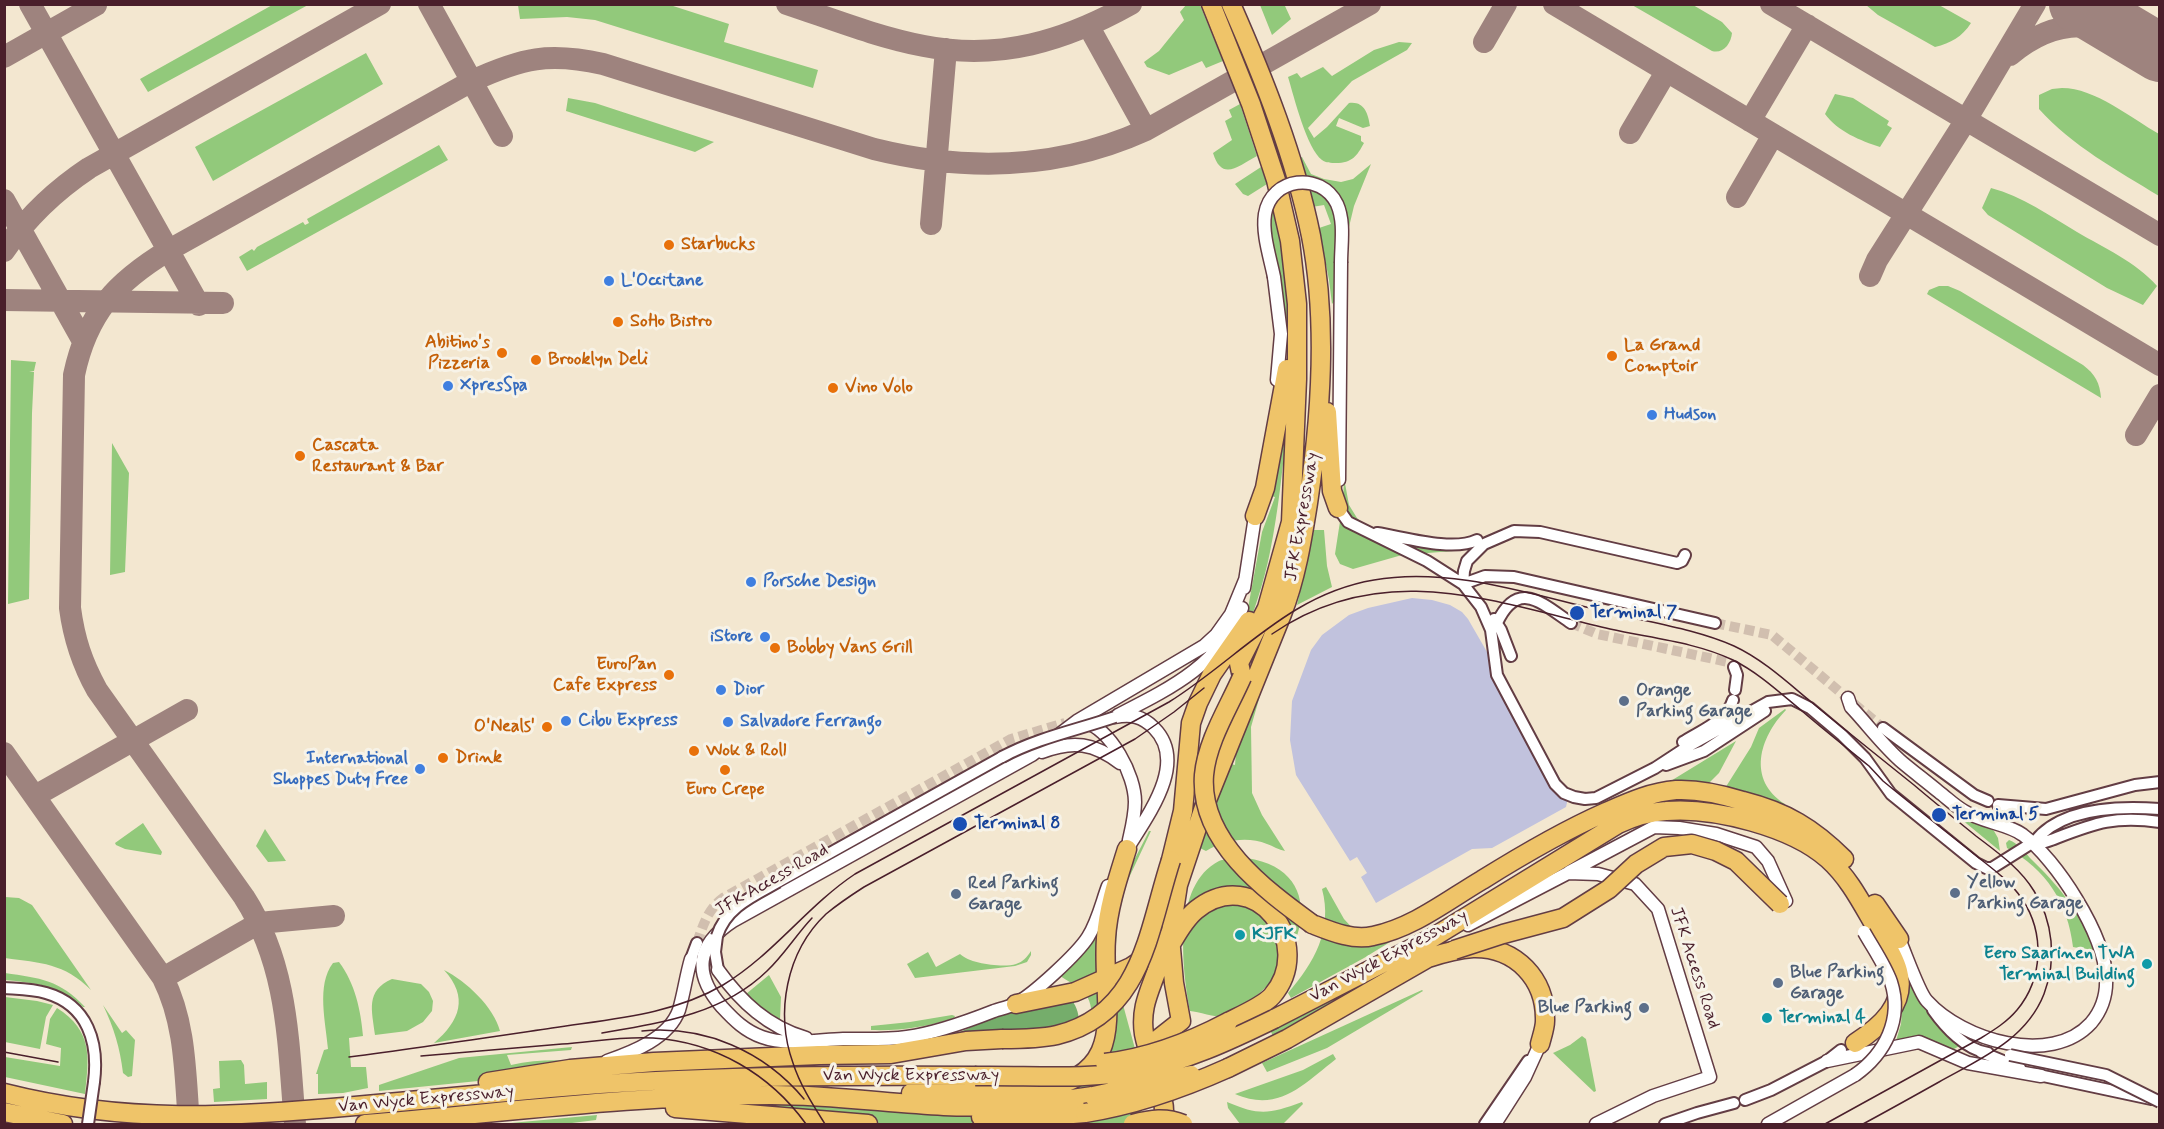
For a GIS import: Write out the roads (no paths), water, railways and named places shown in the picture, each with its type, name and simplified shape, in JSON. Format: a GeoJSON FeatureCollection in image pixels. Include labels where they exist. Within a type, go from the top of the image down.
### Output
{"type":"FeatureCollection","features":[{"type":"Feature","properties":{"kind":"highway","name":"JFK Expressway"},"geometry":{"type":"LineString","coordinates":[[1211,4],[1251,104],[1278,187],[1290,241],[1297,304],[1297,379],[1291,522],[1281,582],[1269,618],[1240,670],[1204,773],[1204,793],[1215,828],[1225,845],[1236,859],[1277,898],[1312,924],[1341,935],[1371,937],[1429,913],[1568,830],[1647,796],[1675,790],[1707,791],[1764,806],[1791,818],[1820,836],[1851,867],[1899,939]]}},
{"type":"Feature","properties":{"kind":"highway","name":"JFK Expressway"},"geometry":{"type":"LineString","coordinates":[[1148,1047],[1180,1021],[1168,937],[1178,885],[1203,810],[1294,581],[1314,458],[1320,348],[1317,285],[1308,223],[1284,141],[1231,4]]}},
{"type":"Feature","properties":{"kind":"highway"},"geometry":{"type":"LineString","coordinates":[[1255,516],[1265,488],[1276,437],[1297,304]]}},
{"type":"Feature","properties":{"kind":"highway"},"geometry":{"type":"LineString","coordinates":[[1320,348],[1328,421],[1332,491],[1338,508]]}},
{"type":"Feature","properties":{"kind":"highway"},"geometry":{"type":"LineString","coordinates":[[332,1108],[346,1098],[504,1080],[588,1067],[703,1059],[891,1054],[966,1041],[1035,1038],[1064,1033],[1096,1017],[1116,1001],[1131,981],[1142,959],[1183,811],[1191,723],[1209,680],[1253,616],[1264,586],[1284,486],[1297,379]]}},
{"type":"Feature","properties":{"kind":"highway","name":"Van Wyck Expressway"},"geometry":{"type":"LineString","coordinates":[[4,1093],[63,1106],[144,1115],[190,1117],[254,1115],[549,1088],[674,1080],[1106,1074],[1149,1068],[1203,1052],[1432,938],[1609,829],[1636,817],[1667,811],[1709,813],[1755,824]]}},
{"type":"Feature","properties":{"kind":"highway"},"geometry":{"type":"LineString","coordinates":[[1755,824],[1792,842],[1824,866],[1845,892],[1864,932]]}},
{"type":"Feature","properties":{"kind":"highway"},"geometry":{"type":"LineString","coordinates":[[1755,824],[1801,841],[1823,855],[1840,871],[1893,957],[1898,971],[1899,991],[1895,1005],[1877,1028],[1848,1047]]}},
{"type":"Feature","properties":{"kind":"highway"},"geometry":{"type":"LineString","coordinates":[[1454,950],[1563,918],[1609,889],[1636,864],[1664,847],[1692,844],[1716,851],[1736,861],[1783,903]]}},
{"type":"Feature","properties":{"kind":"highway"},"geometry":{"type":"LineString","coordinates":[[771,1095],[1030,1091],[1061,1084],[1081,1074],[1099,1055],[1107,1033],[1106,928],[1127,849]]}},
{"type":"Feature","properties":{"kind":"highway"},"geometry":{"type":"LineString","coordinates":[[1016,1004],[1076,992],[1131,967],[1154,951],[1195,911],[1208,902],[1222,897],[1237,895],[1259,902],[1276,917],[1286,941],[1285,969],[1271,997],[1215,1029],[1159,1051],[1113,1062],[1034,1075]]}},
{"type":"Feature","properties":{"kind":"highway"},"geometry":{"type":"LineString","coordinates":[[1164,1125],[1163,1095],[1144,1033],[1144,1011],[1149,988],[1168,937]]}},
{"type":"Feature","properties":{"kind":"highway"},"geometry":{"type":"LineString","coordinates":[[1454,950],[1476,948],[1499,952],[1521,963],[1537,981],[1544,1002],[1545,1023],[1540,1044]]}},
{"type":"Feature","properties":{"kind":"highway","name":"Van Wyck Expressway"},"geometry":{"type":"LineString","coordinates":[[365,1125],[613,1102],[771,1095],[988,1106],[1051,1102],[1093,1096],[1228,1068],[1287,1039],[1428,958],[1454,950]]}},
{"type":"Feature","properties":{"kind":"highway"},"geometry":{"type":"LineString","coordinates":[[909,1103],[957,1116],[1024,1118],[1085,1113],[1172,1092],[1228,1068]]}},
{"type":"Feature","properties":{"kind":"highway"},"geometry":{"type":"LineString","coordinates":[[4,1084],[43,1093],[63,1106]]}},
{"type":"Feature","properties":{"kind":"highway"},"geometry":{"type":"LineString","coordinates":[[613,1102],[868,1125]]}},
{"type":"Feature","properties":{"kind":"highway"},"geometry":{"type":"LineString","coordinates":[[4,1112],[63,1125]]}},
{"type":"Feature","properties":{"kind":"highway"},"geometry":{"type":"LineString","coordinates":[[1133,1125],[1162,1119],[1173,1120],[1183,1125]]}},
{"type":"Feature","properties":{"kind":"highway"},"geometry":{"type":"LineString","coordinates":[[4,1124],[9,1125]]}},
{"type":"Feature","properties":{"kind":"street"},"geometry":{"type":"LineString","coordinates":[[1115,717],[1174,685],[1203,665],[1227,639],[1243,604],[1255,516],[1257,481],[1273,405],[1280,353],[1281,325],[1265,234],[1266,212],[1269,202],[1278,190],[1296,182],[1306,182],[1321,187],[1335,201],[1341,220],[1338,508],[1348,522],[1427,561],[1463,584],[1480,607],[1497,623],[1511,656]]}},
{"type":"Feature","properties":{"kind":"street"},"geometry":{"type":"LineString","coordinates":[[1364,530],[1450,545],[1467,545],[1477,540]]}},
{"type":"Feature","properties":{"kind":"street"},"geometry":{"type":"LineString","coordinates":[[1463,584],[1467,561],[1484,544],[1514,531],[1529,531],[1677,563],[1682,561],[1684,555]]}},
{"type":"Feature","properties":{"kind":"street"},"geometry":{"type":"LineString","coordinates":[[1463,584],[1485,576],[1514,578],[1715,623]]}},
{"type":"Feature","properties":{"kind":"street"},"geometry":{"type":"LineString","coordinates":[[1032,755],[1075,724],[1204,646],[1216,635],[1231,614],[1245,580]]}},
{"type":"Feature","properties":{"kind":"street"},"geometry":{"type":"LineString","coordinates":[[1497,623],[1505,609],[1526,597],[1536,600],[1571,623]]}},
{"type":"Feature","properties":{"kind":"street"},"geometry":{"type":"LineString","coordinates":[[1480,607],[1491,630],[1497,675],[1555,784],[1564,793],[1585,799],[1596,798],[1654,768],[1768,702],[1792,699],[1810,708],[1842,735],[1865,758],[1891,794],[1979,865],[1986,868],[1992,868],[2033,842],[2048,828],[2090,812],[2116,807],[2160,809]]}},
{"type":"Feature","properties":{"kind":"street"},"geometry":{"type":"LineString","coordinates":[[1654,768],[1668,753],[1727,713],[1734,695],[1737,675],[1734,667]]}},
{"type":"Feature","properties":{"kind":"street"},"geometry":{"type":"LineString","coordinates":[[1848,698],[1851,706],[1902,762],[1964,811],[2013,830],[2033,842],[2069,888],[2092,925],[2106,964],[2104,999],[2097,1015],[2083,1030],[2068,1040],[2047,1046],[2002,1043],[1949,1019],[1925,1000]]}},
{"type":"Feature","properties":{"kind":"street"},"geometry":{"type":"LineString","coordinates":[[816,1040],[789,1032],[764,1019],[742,1000],[718,970],[715,946],[718,930],[726,916],[739,904],[1017,749],[1075,724],[1115,717],[1138,717],[1156,730],[1165,745],[1168,769],[1164,782],[1110,879],[1088,937],[1061,967],[1016,1004]]}},
{"type":"Feature","properties":{"kind":"street"},"geometry":{"type":"LineString","coordinates":[[1075,724],[1091,724],[1103,732],[1130,778],[1135,800],[1127,849]]}},
{"type":"Feature","properties":{"kind":"street"},"geometry":{"type":"LineString","coordinates":[[1883,728],[1974,795],[1993,803],[2046,809],[2135,785],[2160,782]]}},
{"type":"Feature","properties":{"kind":"street"},"geometry":{"type":"LineString","coordinates":[[1032,755],[1063,745],[1087,745],[1100,749],[1123,765]]}},
{"type":"Feature","properties":{"kind":"street","name":"JFK Access Road"},"geometry":{"type":"LineString","coordinates":[[1016,1004],[912,1036],[789,1041],[767,1039],[753,1033],[733,1019],[708,988],[703,972],[705,951],[720,930],[740,916],[1032,755]]}},
{"type":"Feature","properties":{"kind":"street"},"geometry":{"type":"LineString","coordinates":[[2033,842],[2045,842],[2078,828],[2105,821],[2130,819],[2160,822]]}},
{"type":"Feature","properties":{"kind":"street"},"geometry":{"type":"LineString","coordinates":[[1568,873],[1654,827],[1679,828],[1716,834],[1756,847],[1768,861],[1783,903]]}},
{"type":"Feature","properties":{"kind":"street","name":"JFK Access Road"},"geometry":{"type":"LineString","coordinates":[[1280,1015],[1315,1004],[1568,873],[1598,874],[1635,884],[1658,909],[1710,1077],[1653,1096],[1596,1125]]}},
{"type":"Feature","properties":{"kind":"street"},"geometry":{"type":"LineString","coordinates":[[1768,1125],[1863,1069],[1875,1058],[1887,1039],[1894,1018],[1892,988],[1884,967],[1864,932]]}},
{"type":"Feature","properties":{"kind":"street"},"geometry":{"type":"LineString","coordinates":[[1899,939],[1925,1000],[1943,1025],[1982,1052],[2004,1063],[2041,1076]]}},
{"type":"Feature","properties":{"kind":"street"},"geometry":{"type":"LineString","coordinates":[[588,1067],[639,1047],[667,1028],[678,1012],[697,942]]}},
{"type":"Feature","properties":{"kind":"street"},"geometry":{"type":"LineString","coordinates":[[692,959],[695,978],[702,992],[709,1001],[733,1019]]}},
{"type":"Feature","properties":{"kind":"street"},"geometry":{"type":"LineString","coordinates":[[4,988],[48,993],[71,1006],[85,1022],[94,1041],[96,1059],[88,1125]]}},
{"type":"Feature","properties":{"kind":"street"},"geometry":{"type":"LineString","coordinates":[[1827,1061],[1919,1042],[1961,1061],[2160,1101]]}},
{"type":"Feature","properties":{"kind":"street"},"geometry":{"type":"LineString","coordinates":[[1485,1125],[1540,1044]]}},
{"type":"Feature","properties":{"kind":"street"},"geometry":{"type":"LineString","coordinates":[[1495,1125],[1525,1077],[1540,1044]]}},
{"type":"Feature","properties":{"kind":"street"},"geometry":{"type":"LineString","coordinates":[[1665,1125],[1771,1090],[1827,1061],[1848,1047]]}},
{"type":"Feature","properties":{"kind":"street"},"geometry":{"type":"LineString","coordinates":[[1982,1052],[2010,1055],[2106,1075],[2160,1101]]}},
{"type":"Feature","properties":{"kind":"tunnel"},"geometry":{"type":"LineString","coordinates":[[1571,623],[1597,634],[1728,662],[1734,667]]}},
{"type":"Feature","properties":{"kind":"tunnel"},"geometry":{"type":"LineString","coordinates":[[1715,623],[1772,635],[1883,728]]}},
{"type":"Feature","properties":{"kind":"tunnel"},"geometry":{"type":"LineString","coordinates":[[697,943],[710,912],[723,898],[1011,739],[1065,723]]}},
{"type":"Feature","properties":{"kind":"tram line"},"geometry":{"type":"LineString","coordinates":[[349,1057],[618,1018],[662,1009],[703,995],[723,985],[758,960],[821,901],[855,874],[1169,702],[1290,613],[1344,587],[1374,580],[1433,577],[1523,591],[1704,635],[1744,651],[1783,678],[2000,854],[2028,883],[2045,915],[2052,954],[2048,981],[2036,1010],[2026,1024],[2000,1047],[1863,1124]]}},
{"type":"Feature","properties":{"kind":"tram line"},"geometry":{"type":"LineString","coordinates":[[1272,634],[1314,611],[1355,597],[1396,592],[1438,593],[1480,598],[1523,607],[1610,629],[1672,641],[1718,654],[1752,671],[1769,684],[1869,766],[1883,781],[2004,879],[2022,899],[2035,926],[2038,956],[2036,970],[2026,998],[2005,1022],[1981,1038],[1825,1124]]}},
{"type":"Feature","properties":{"kind":"tram line"},"geometry":{"type":"LineString","coordinates":[[825,1124],[807,1095],[796,1071],[785,1024],[785,1004],[793,965],[812,929],[826,914],[864,887],[1135,739],[1204,688]]}},
{"type":"Feature","properties":{"kind":"tram line"},"geometry":{"type":"LineString","coordinates":[[602,1033],[669,1020],[711,1007],[731,997],[750,986],[767,971],[812,918]]}},
{"type":"Feature","properties":{"kind":"tram line"},"geometry":{"type":"LineString","coordinates":[[642,1031],[688,1032],[731,1045],[771,1067],[804,1099]]}},
{"type":"Feature","properties":{"kind":"tram line"},"geometry":{"type":"LineString","coordinates":[[421,1056],[618,1038],[653,1038],[676,1041],[719,1054],[758,1076],[776,1090],[806,1124]]}},
{"type":"Feature","properties":{"kind":"tram line"},"geometry":{"type":"LineString","coordinates":[[4,1052],[58,1062]]}},
{"type":"Feature","properties":{"kind":"place","name":"Starbucks"},"geometry":{"type":"Point","coordinates":[669,245]}},
{"type":"Feature","properties":{"kind":"place","name":"L'Occitane"},"geometry":{"type":"Point","coordinates":[609,281]}},
{"type":"Feature","properties":{"kind":"place","name":"SoHo Bistro"},"geometry":{"type":"Point","coordinates":[618,322]}},
{"type":"Feature","properties":{"kind":"place","name":"Abitino's Pizzeria"},"geometry":{"type":"Point","coordinates":[502,353]}},
{"type":"Feature","properties":{"kind":"place","name":"La Grand Comptoir"},"geometry":{"type":"Point","coordinates":[1612,356]}},
{"type":"Feature","properties":{"kind":"place","name":"Brooklyn Deli"},"geometry":{"type":"Point","coordinates":[536,360]}},
{"type":"Feature","properties":{"kind":"place","name":"XpresSpa"},"geometry":{"type":"Point","coordinates":[448,386]}},
{"type":"Feature","properties":{"kind":"place","name":"Vino Volo"},"geometry":{"type":"Point","coordinates":[833,388]}},
{"type":"Feature","properties":{"kind":"place","name":"Hudson"},"geometry":{"type":"Point","coordinates":[1652,415]}},
{"type":"Feature","properties":{"kind":"place","name":"Cascata Restaurant & Bar"},"geometry":{"type":"Point","coordinates":[300,456]}},
{"type":"Feature","properties":{"kind":"place","name":"Porsche Design"},"geometry":{"type":"Point","coordinates":[751,582]}},
{"type":"Feature","properties":{"kind":"place","name":"Terminal 7"},"geometry":{"type":"Point","coordinates":[1577,613]}},
{"type":"Feature","properties":{"kind":"place","name":"iStore"},"geometry":{"type":"Point","coordinates":[765,637]}},
{"type":"Feature","properties":{"kind":"place","name":"Bobby Vans Grill"},"geometry":{"type":"Point","coordinates":[775,648]}},
{"type":"Feature","properties":{"kind":"place","name":"EuroPan Cafe Express"},"geometry":{"type":"Point","coordinates":[669,675]}},
{"type":"Feature","properties":{"kind":"place","name":"Dior"},"geometry":{"type":"Point","coordinates":[721,690]}},
{"type":"Feature","properties":{"kind":"place","name":"Orange Parking Garage"},"geometry":{"type":"Point","coordinates":[1624,701]}},
{"type":"Feature","properties":{"kind":"place","name":"Cibu Express"},"geometry":{"type":"Point","coordinates":[566,721]}},
{"type":"Feature","properties":{"kind":"place","name":"Salvadore Ferrango"},"geometry":{"type":"Point","coordinates":[728,722]}},
{"type":"Feature","properties":{"kind":"place","name":"O'Neals'"},"geometry":{"type":"Point","coordinates":[547,727]}},
{"type":"Feature","properties":{"kind":"place","name":"Wok & Roll"},"geometry":{"type":"Point","coordinates":[694,751]}},
{"type":"Feature","properties":{"kind":"place","name":"Drink"},"geometry":{"type":"Point","coordinates":[443,758]}},
{"type":"Feature","properties":{"kind":"place","name":"International Shoppes Duty Free"},"geometry":{"type":"Point","coordinates":[420,769]}},
{"type":"Feature","properties":{"kind":"place","name":"Euro Crepe"},"geometry":{"type":"Point","coordinates":[725,770]}},
{"type":"Feature","properties":{"kind":"place","name":"Terminal 5"},"geometry":{"type":"Point","coordinates":[1939,815]}},
{"type":"Feature","properties":{"kind":"place","name":"Terminal 8"},"geometry":{"type":"Point","coordinates":[960,824]}},
{"type":"Feature","properties":{"kind":"place","name":"Yellow Parking Garage"},"geometry":{"type":"Point","coordinates":[1955,893]}},
{"type":"Feature","properties":{"kind":"place","name":"Red Parking Garage"},"geometry":{"type":"Point","coordinates":[956,894]}},
{"type":"Feature","properties":{"kind":"place","name":"KJFK"},"geometry":{"type":"Point","coordinates":[1240,935]}},
{"type":"Feature","properties":{"kind":"place","name":"Eero Saarinen TWA Terminal Building"},"geometry":{"type":"Point","coordinates":[2147,964]}},
{"type":"Feature","properties":{"kind":"place","name":"Blue Parking Garage"},"geometry":{"type":"Point","coordinates":[1778,983]}},
{"type":"Feature","properties":{"kind":"place","name":"Blue Parking"},"geometry":{"type":"Point","coordinates":[1644,1008]}},
{"type":"Feature","properties":{"kind":"place","name":"Terminal 4"},"geometry":{"type":"Point","coordinates":[1767,1018]}}]}
